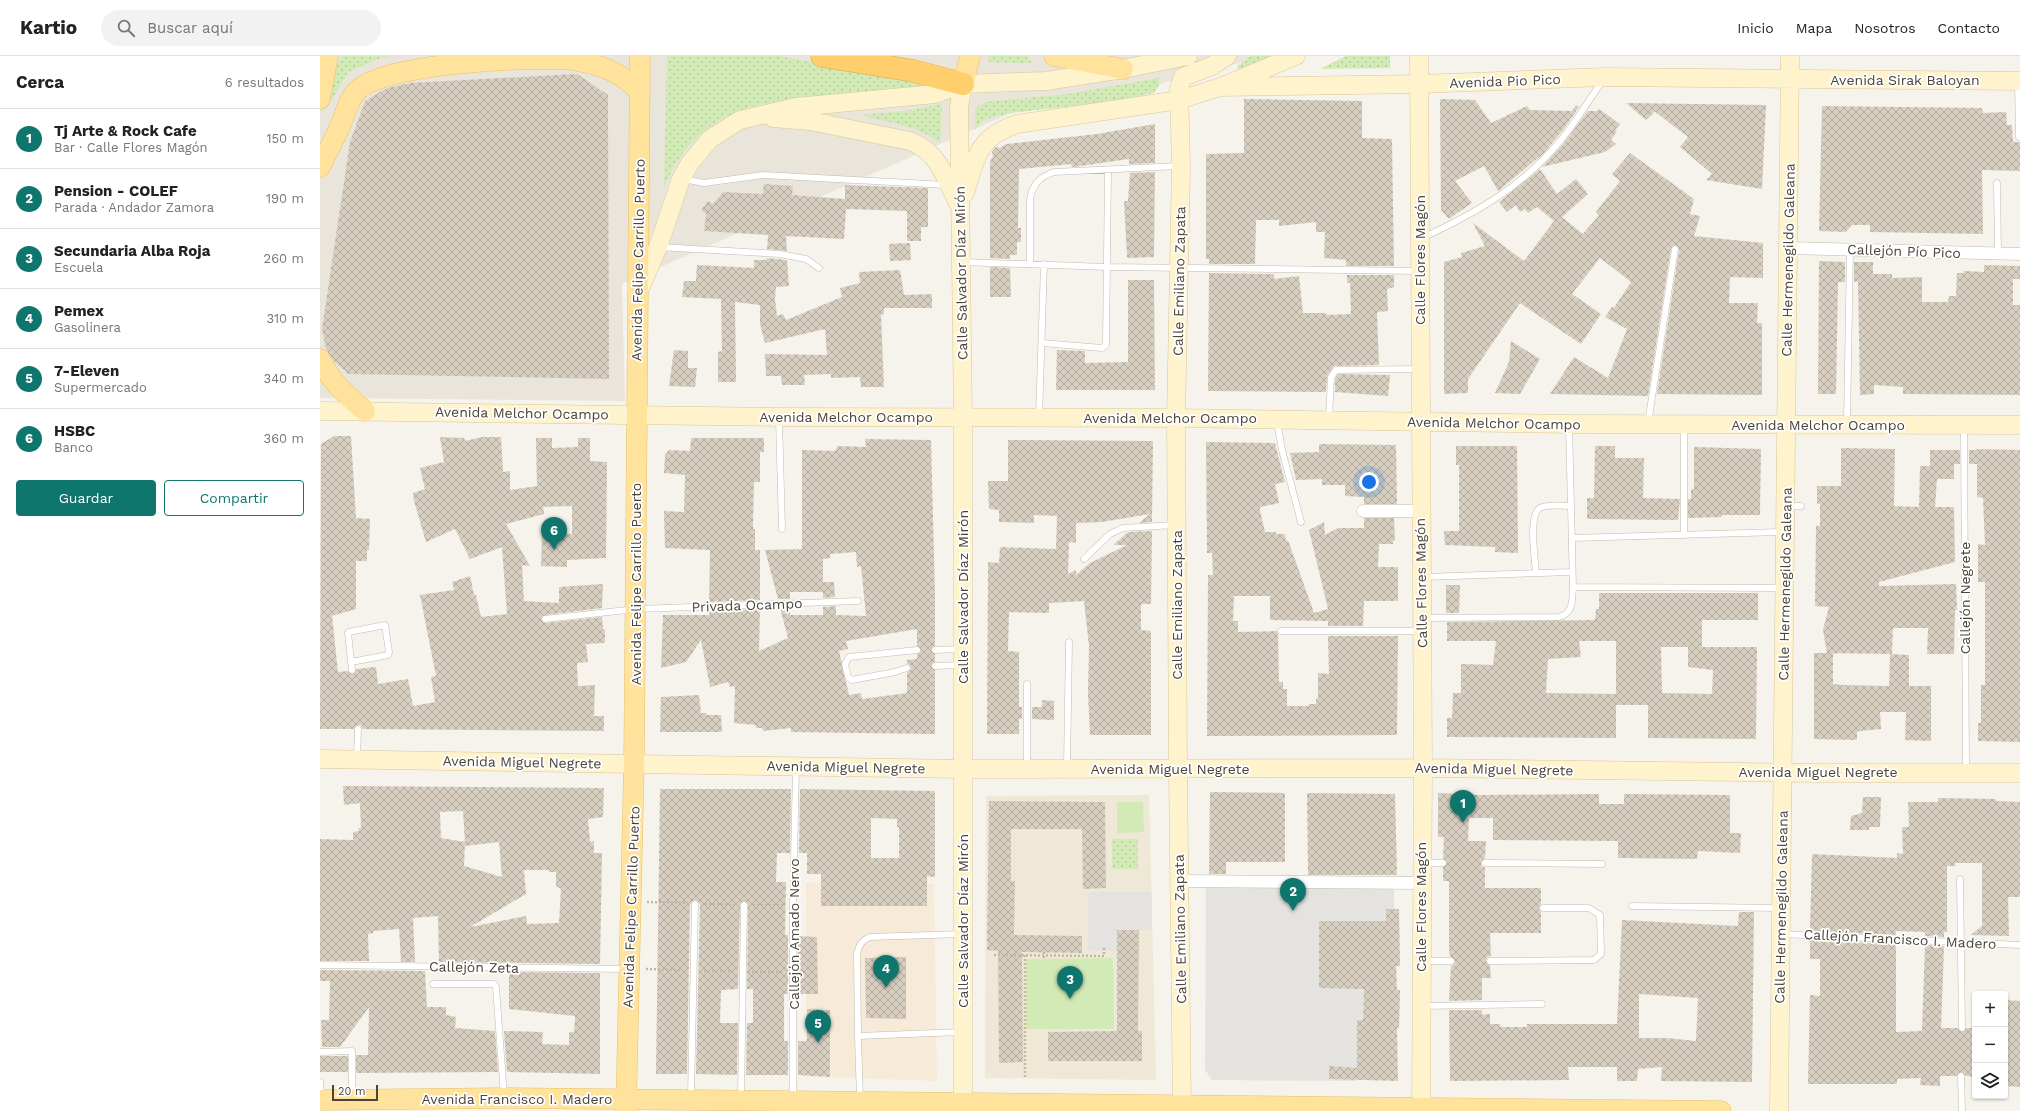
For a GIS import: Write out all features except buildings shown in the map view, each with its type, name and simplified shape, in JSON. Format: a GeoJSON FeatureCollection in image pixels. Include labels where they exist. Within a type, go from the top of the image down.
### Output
{"type":"FeatureCollection","features":[{"type":"Feature","properties":{"kind":"highway"},"geometry":{"type":"LineString","coordinates":[[822,56],[914,71],[962,84]]}},
{"type":"Feature","properties":{"kind":"main road"},"geometry":{"type":"LineString","coordinates":[[320,99],[328,56]]}},
{"type":"Feature","properties":{"kind":"main road","name":"Avenida Felipe Carrillo Puerto"},"geometry":{"type":"LineString","coordinates":[[626,1105],[632,902],[634,763],[640,56]]}},
{"type":"Feature","properties":{"kind":"main road"},"geometry":{"type":"LineString","coordinates":[[962,84],[970,56]]}},
{"type":"Feature","properties":{"kind":"main road"},"geometry":{"type":"LineString","coordinates":[[1054,56],[1123,69]]}},
{"type":"Feature","properties":{"kind":"main road"},"geometry":{"type":"LineString","coordinates":[[320,167],[341,123],[349,102],[357,90],[368,82],[380,77],[421,68],[484,60],[552,58],[573,60],[607,68],[619,74],[640,92]]}},
{"type":"Feature","properties":{"kind":"main road"},"geometry":{"type":"LineString","coordinates":[[320,360],[325,370],[341,391],[365,410]]}},
{"type":"Feature","properties":{"kind":"main road","name":"Avenida Francisco I. Madero"},"geometry":{"type":"LineString","coordinates":[[320,1094],[352,1100],[504,1098],[626,1105],[691,1100],[860,1102],[963,1107],[1721,1111]]}},
{"type":"Feature","properties":{"kind":"street"},"geometry":{"type":"LineString","coordinates":[[638,293],[658,247],[681,179],[697,154],[710,139],[740,120],[771,111],[796,107],[935,94],[962,84],[1046,80],[1123,69],[1148,60],[1188,56]]}},
{"type":"Feature","properties":{"kind":"street","name":"Calle Emiliano Zapata"},"geometry":{"type":"LineString","coordinates":[[1182,1108],[1176,418],[1181,166],[1179,88],[1183,78],[1212,66],[1227,56]]}},
{"type":"Feature","properties":{"kind":"street"},"geometry":{"type":"LineString","coordinates":[[960,207],[980,150],[994,133],[1005,128],[1017,124],[1179,100],[1220,87],[1296,56]]}},
{"type":"Feature","properties":{"kind":"street","name":"Calle Flores Magón"},"geometry":{"type":"LineString","coordinates":[[1419,56],[1421,238],[1419,271],[1421,422],[1420,511],[1424,768],[1421,863],[1421,1110]]}},
{"type":"Feature","properties":{"kind":"street","name":"Calle Hermenegildo Galeana"},"geometry":{"type":"LineString","coordinates":[[1779,1111],[1785,532],[1793,506],[1786,426],[1790,56]]}},
{"type":"Feature","properties":{"kind":"street","name":"Avenida Pio Pico"},"geometry":{"type":"LineString","coordinates":[[1220,87],[1419,84],[1604,77],[1790,79]]}},
{"type":"Feature","properties":{"kind":"street","name":"Avenida Sirak Baloyan"},"geometry":{"type":"LineString","coordinates":[[1790,79],[2019,81]]}},
{"type":"Feature","properties":{"kind":"street","name":"Calle Salvador Díaz Mirón"},"geometry":{"type":"LineString","coordinates":[[962,84],[959,107],[963,418],[963,1107]]}},
{"type":"Feature","properties":{"kind":"street"},"geometry":{"type":"LineString","coordinates":[[754,117],[787,118],[810,121],[910,140],[923,146],[932,154],[960,207]]}},
{"type":"Feature","properties":{"kind":"street","name":"Callejón Pío Pico"},"geometry":{"type":"LineString","coordinates":[[1788,248],[2020,254]]}},
{"type":"Feature","properties":{"kind":"street","name":"Avenida Melchor Ocampo"},"geometry":{"type":"LineString","coordinates":[[320,411],[365,410],[637,416],[1277,419],[1786,426],[1964,424],[2020,425]]}},
{"type":"Feature","properties":{"kind":"street"},"geometry":{"type":"LineString","coordinates":[[1363,511],[1420,511]]}},
{"type":"Feature","properties":{"kind":"street","name":"Avenida Miguel Negrete"},"geometry":{"type":"LineString","coordinates":[[320,759],[963,769],[1178,770],[1424,768],[1783,773],[2020,773]]}},
{"type":"Feature","properties":{"kind":"street"},"geometry":{"type":"LineString","coordinates":[[1179,881],[1421,883]]}},
{"type":"Feature","properties":{"kind":"lane"},"geometry":{"type":"LineString","coordinates":[[1421,238],[1476,212],[1506,191],[1529,172],[1561,140],[1604,77]]}},
{"type":"Feature","properties":{"kind":"lane"},"geometry":{"type":"LineString","coordinates":[[2019,81],[2019,137]]}},
{"type":"Feature","properties":{"kind":"lane"},"geometry":{"type":"LineString","coordinates":[[1030,264],[1030,200],[1035,184],[1041,178],[1054,172],[1108,171],[1181,166]]}},
{"type":"Feature","properties":{"kind":"lane"},"geometry":{"type":"LineString","coordinates":[[1042,344],[1105,347],[1108,267],[1108,171]]}},
{"type":"Feature","properties":{"kind":"lane"},"geometry":{"type":"LineString","coordinates":[[681,179],[704,183],[763,174],[948,185]]}},
{"type":"Feature","properties":{"kind":"lane"},"geometry":{"type":"LineString","coordinates":[[1997,183],[1998,253]]}},
{"type":"Feature","properties":{"kind":"lane"},"geometry":{"type":"LineString","coordinates":[[658,247],[794,256],[806,259],[819,268]]}},
{"type":"Feature","properties":{"kind":"lane"},"geometry":{"type":"LineString","coordinates":[[1648,424],[1675,249]]}},
{"type":"Feature","properties":{"kind":"lane"},"geometry":{"type":"LineString","coordinates":[[1847,425],[1850,249]]}},
{"type":"Feature","properties":{"kind":"lane"},"geometry":{"type":"LineString","coordinates":[[960,262],[1108,267],[1419,271]]}},
{"type":"Feature","properties":{"kind":"lane"},"geometry":{"type":"LineString","coordinates":[[1039,418],[1044,264]]}},
{"type":"Feature","properties":{"kind":"lane"},"geometry":{"type":"LineString","coordinates":[[1329,420],[1331,377],[1336,370],[1420,369]]}},
{"type":"Feature","properties":{"kind":"lane"},"geometry":{"type":"LineString","coordinates":[[779,417],[782,529]]}},
{"type":"Feature","properties":{"kind":"lane"},"geometry":{"type":"LineString","coordinates":[[1277,419],[1282,450],[1301,522]]}},
{"type":"Feature","properties":{"kind":"lane"},"geometry":{"type":"LineString","coordinates":[[1281,631],[1559,617],[1565,615],[1570,610],[1572,604],[1569,424]]}},
{"type":"Feature","properties":{"kind":"lane","name":"Callejón Negrete"},"geometry":{"type":"LineString","coordinates":[[1964,424],[1966,773]]}},
{"type":"Feature","properties":{"kind":"lane"},"geometry":{"type":"LineString","coordinates":[[1684,425],[1684,535]]}},
{"type":"Feature","properties":{"kind":"lane"},"geometry":{"type":"LineString","coordinates":[[1536,573],[1533,516],[1536,511],[1542,507],[1571,506]]}},
{"type":"Feature","properties":{"kind":"lane"},"geometry":{"type":"LineString","coordinates":[[1084,558],[1110,534],[1123,528],[1177,525]]}},
{"type":"Feature","properties":{"kind":"lane"},"geometry":{"type":"LineString","coordinates":[[1572,538],[1785,532]]}},
{"type":"Feature","properties":{"kind":"lane"},"geometry":{"type":"LineString","coordinates":[[1422,577],[1572,572]]}},
{"type":"Feature","properties":{"kind":"lane"},"geometry":{"type":"LineString","coordinates":[[1572,587],[1785,588]]}},
{"type":"Feature","properties":{"kind":"lane","name":"Privada Ocampo"},"geometry":{"type":"LineString","coordinates":[[546,619],[636,609],[858,601]]}},
{"type":"Feature","properties":{"kind":"lane"},"geometry":{"type":"LineString","coordinates":[[351,662],[388,655],[389,652],[385,625],[350,630],[348,633],[351,662],[352,670]]}},
{"type":"Feature","properties":{"kind":"lane"},"geometry":{"type":"LineString","coordinates":[[1067,769],[1068,642]]}},
{"type":"Feature","properties":{"kind":"lane"},"geometry":{"type":"LineString","coordinates":[[907,668],[895,672],[852,680],[848,678],[845,664],[849,657],[917,650]]}},
{"type":"Feature","properties":{"kind":"lane"},"geometry":{"type":"LineString","coordinates":[[935,650],[963,657]]}},
{"type":"Feature","properties":{"kind":"lane"},"geometry":{"type":"LineString","coordinates":[[935,666],[963,657]]}},
{"type":"Feature","properties":{"kind":"lane"},"geometry":{"type":"LineString","coordinates":[[1027,769],[1028,684]]}},
{"type":"Feature","properties":{"kind":"lane"},"geometry":{"type":"LineString","coordinates":[[357,760],[358,729]]}},
{"type":"Feature","properties":{"kind":"lane","name":"Callejón Amado Nervo"},"geometry":{"type":"LineString","coordinates":[[792,1101],[794,973],[793,905],[796,766]]}},
{"type":"Feature","properties":{"kind":"lane"},"geometry":{"type":"LineString","coordinates":[[1421,863],[1443,863]]}},
{"type":"Feature","properties":{"kind":"lane"},"geometry":{"type":"LineString","coordinates":[[1485,863],[1602,864]]}},
{"type":"Feature","properties":{"kind":"lane"},"geometry":{"type":"LineString","coordinates":[[1960,879],[1962,1028]]}},
{"type":"Feature","properties":{"kind":"lane"},"geometry":{"type":"LineString","coordinates":[[691,1100],[695,904]]}},
{"type":"Feature","properties":{"kind":"lane"},"geometry":{"type":"LineString","coordinates":[[741,1101],[744,905]]}},
{"type":"Feature","properties":{"kind":"lane"},"geometry":{"type":"LineString","coordinates":[[1632,906],[1781,908]]}},
{"type":"Feature","properties":{"kind":"lane"},"geometry":{"type":"LineString","coordinates":[[1490,961],[1594,960],[1601,954],[1600,915],[1589,908],[1543,908]]}},
{"type":"Feature","properties":{"kind":"lane"},"geometry":{"type":"LineString","coordinates":[[860,1102],[857,954],[859,945],[863,940],[870,937],[964,934]]}},
{"type":"Feature","properties":{"kind":"lane","name":"Callejón Francisco I. Madero"},"geometry":{"type":"LineString","coordinates":[[1781,934],[2020,945]]}},
{"type":"Feature","properties":{"kind":"lane"},"geometry":{"type":"LineString","coordinates":[[1421,962],[1450,961]]}},
{"type":"Feature","properties":{"kind":"lane","name":"Callejón Zeta"},"geometry":{"type":"LineString","coordinates":[[320,965],[629,969]]}},
{"type":"Feature","properties":{"kind":"lane"},"geometry":{"type":"LineString","coordinates":[[433,984],[494,984],[496,986],[504,1098]]}},
{"type":"Feature","properties":{"kind":"lane"},"geometry":{"type":"LineString","coordinates":[[1421,1006],[1542,1004]]}},
{"type":"Feature","properties":{"kind":"lane"},"geometry":{"type":"LineString","coordinates":[[858,1036],[963,1032]]}},
{"type":"Feature","properties":{"kind":"lane"},"geometry":{"type":"LineString","coordinates":[[320,1052],[352,1051],[352,1100]]}},
{"type":"Feature","properties":{"kind":"lane"},"geometry":{"type":"LineString","coordinates":[[1961,1076],[1962,1111]]}},
{"type":"Feature","properties":{"kind":"path"},"geometry":{"type":"LineString","coordinates":[[632,902],[793,905]]}},
{"type":"Feature","properties":{"kind":"path"},"geometry":{"type":"LineString","coordinates":[[994,955],[1104,956],[1104,948]]}},
{"type":"Feature","properties":{"kind":"path"},"geometry":{"type":"LineString","coordinates":[[1025,955],[1026,1078]]}},
{"type":"Feature","properties":{"kind":"path"},"geometry":{"type":"LineString","coordinates":[[629,969],[794,973]]}},
{"type":"Feature","properties":{"kind":"shaded area"},"geometry":{"type":"Polygon","coordinates":[[[320,56],[1265,56],[1141,89],[1031,104],[622,284],[625,401],[320,398],[320,56]]]}},
{"type":"Feature","properties":{"kind":"shaded area"},"geometry":{"type":"Polygon","coordinates":[[[1149,795],[1156,1080],[985,1078],[986,796],[1149,795]]]}},
{"type":"Feature","properties":{"kind":"shaded area"},"geometry":{"type":"Polygon","coordinates":[[[806,883],[934,884],[937,1081],[806,1076],[806,883]]]}},
{"type":"Feature","properties":{"kind":"shaded area"},"geometry":{"type":"Polygon","coordinates":[[[1206,884],[1394,885],[1394,921],[1319,921],[1364,989],[1363,1020],[1357,1020],[1357,1081],[1212,1080],[1205,1070],[1206,884]]]}},
{"type":"Feature","properties":{"kind":"shaded area"},"geometry":{"type":"Polygon","coordinates":[[[1088,892],[1152,892],[1152,930],[1117,930],[1117,951],[1088,951],[1088,892]]]}},
{"type":"Feature","properties":{"kind":"green space"},"geometry":{"type":"Polygon","coordinates":[[[342,56],[391,56],[378,59],[348,72],[330,103],[335,70],[342,56]]]}},
{"type":"Feature","properties":{"kind":"green space"},"geometry":{"type":"Polygon","coordinates":[[[667,56],[779,56],[936,86],[804,98],[762,104],[744,109],[709,127],[693,141],[676,163],[664,188],[667,56]]]}},
{"type":"Feature","properties":{"kind":"green space"},"geometry":{"type":"Polygon","coordinates":[[[988,56],[1026,56],[1032,61],[1030,63],[989,62],[988,56]]]}},
{"type":"Feature","properties":{"kind":"green space"},"geometry":{"type":"Polygon","coordinates":[[[1251,56],[1278,56],[1246,68],[1238,69],[1237,66],[1251,56]]]}},
{"type":"Feature","properties":{"kind":"green space"},"geometry":{"type":"Polygon","coordinates":[[[1346,56],[1390,56],[1390,68],[1320,69],[1346,56]]]}},
{"type":"Feature","properties":{"kind":"green space"},"geometry":{"type":"Polygon","coordinates":[[[1159,78],[1159,85],[1154,93],[1114,101],[1012,113],[982,121],[975,130],[975,109],[985,102],[1068,94],[1159,78]]]}},
{"type":"Feature","properties":{"kind":"green space"},"geometry":{"type":"Polygon","coordinates":[[[942,104],[940,143],[912,128],[859,115],[905,111],[942,104]]]}},
{"type":"Feature","properties":{"kind":"green space"},"geometry":{"type":"Polygon","coordinates":[[[1117,802],[1143,802],[1144,832],[1117,833],[1117,802]]]}},
{"type":"Feature","properties":{"kind":"green space"},"geometry":{"type":"Polygon","coordinates":[[[1112,839],[1138,839],[1138,869],[1112,869],[1112,839]]]}},
{"type":"Feature","properties":{"kind":"green space"},"geometry":{"type":"Polygon","coordinates":[[[1113,958],[1114,1029],[1026,1029],[1026,959],[1113,958]]]}},
{"type":"Feature","properties":{"kind":"place","name":"HSBC"},"geometry":{"type":"Point","coordinates":[554,550]}},
{"type":"Feature","properties":{"kind":"place","name":"Tj Arte & Rock Cafe"},"geometry":{"type":"Point","coordinates":[1463,823]}},
{"type":"Feature","properties":{"kind":"place","name":"Pension - COLEF"},"geometry":{"type":"Point","coordinates":[1293,911]}},
{"type":"Feature","properties":{"kind":"place","name":"Pemex"},"geometry":{"type":"Point","coordinates":[886,988]}},
{"type":"Feature","properties":{"kind":"place","name":"Secundaria Alba Roja"},"geometry":{"type":"Point","coordinates":[1070,999]}},
{"type":"Feature","properties":{"kind":"place","name":"7-Eleven"},"geometry":{"type":"Point","coordinates":[818,1043]}}]}
